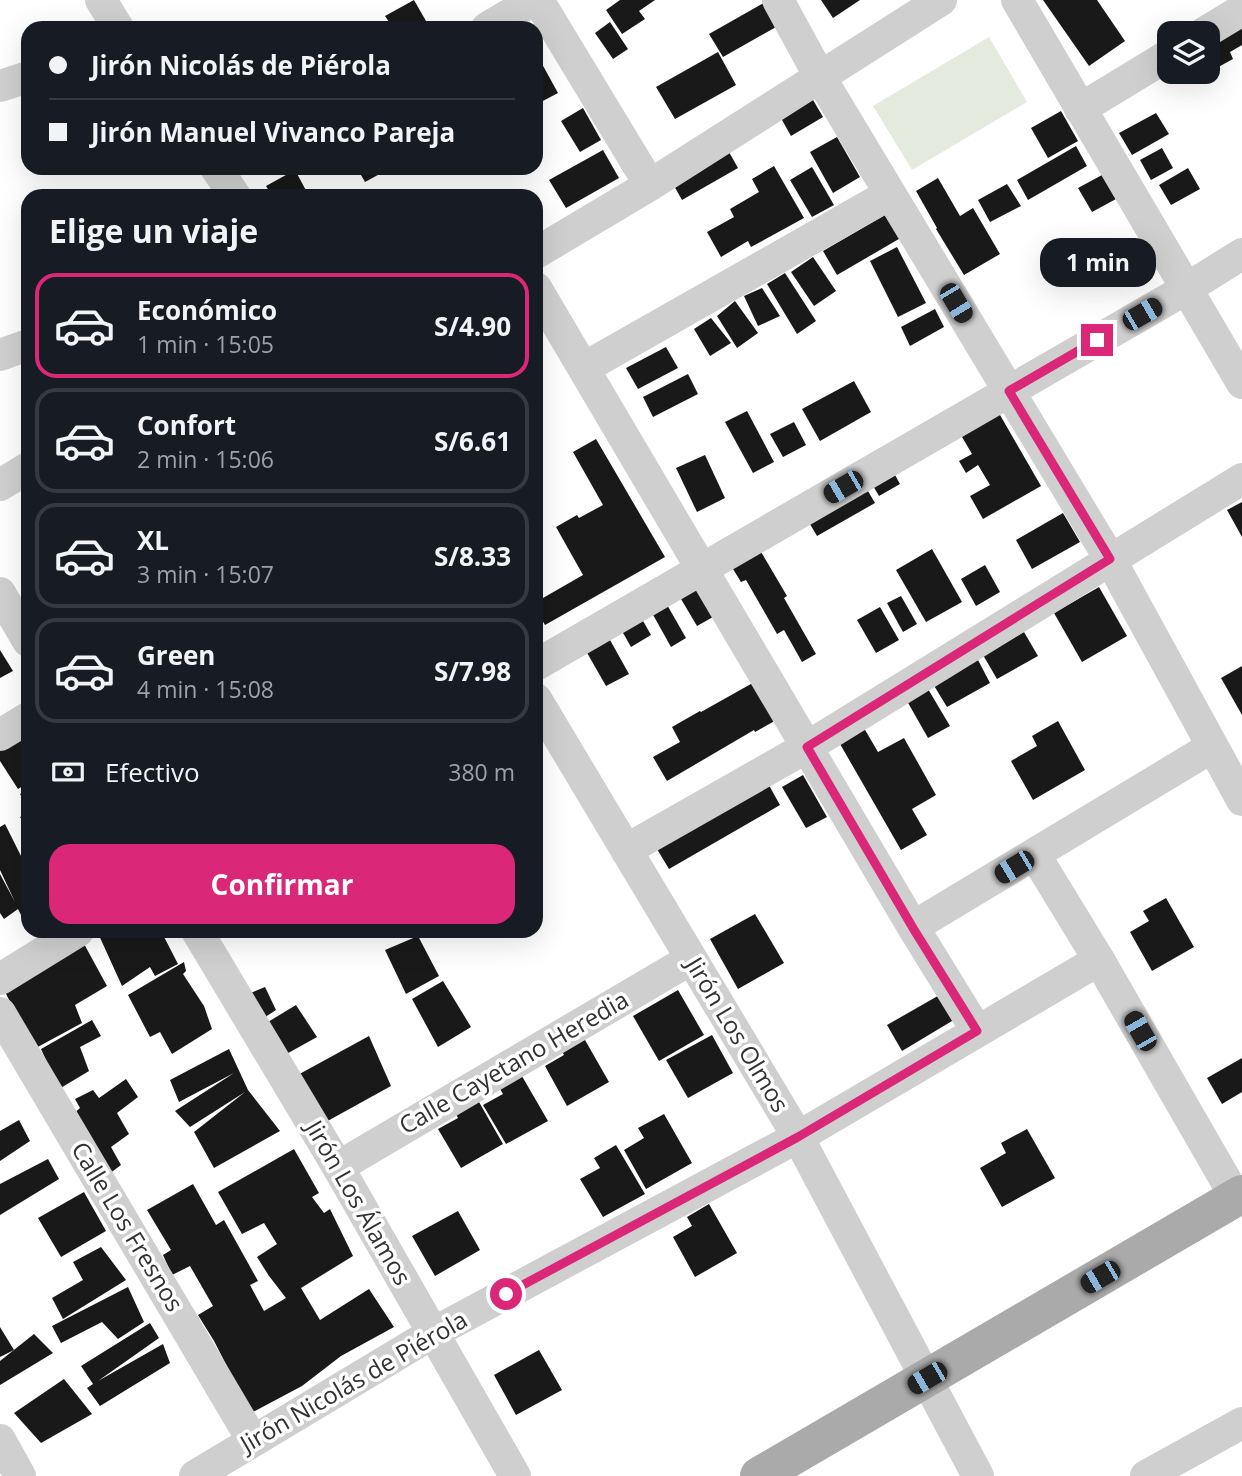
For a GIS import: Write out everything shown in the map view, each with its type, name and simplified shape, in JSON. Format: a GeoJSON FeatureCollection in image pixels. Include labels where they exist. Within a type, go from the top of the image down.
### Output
{"type":"FeatureCollection","features":[{"type":"Feature","properties":{"kind":"main road"},"geometry":{"type":"LineString","coordinates":[[759,1476],[1239,1196]]}},
{"type":"Feature","properties":{"kind":"street"},"geometry":{"type":"LineString","coordinates":[[101,0],[114,21]]}},
{"type":"Feature","properties":{"kind":"street"},"geometry":{"type":"LineString","coordinates":[[499,21],[536,0],[650,185]]}},
{"type":"Feature","properties":{"kind":"street"},"geometry":{"type":"LineString","coordinates":[[778,0],[820,77],[1110,559],[1242,800]]}},
{"type":"Feature","properties":{"kind":"street"},"geometry":{"type":"LineString","coordinates":[[543,249],[650,185],[941,0]]}},
{"type":"Feature","properties":{"kind":"street"},"geometry":{"type":"LineString","coordinates":[[1017,0],[1242,383]]}},
{"type":"Feature","properties":{"kind":"street"},"geometry":{"type":"LineString","coordinates":[[1220,23],[1242,10]]}},
{"type":"Feature","properties":{"kind":"street"},"geometry":{"type":"LineString","coordinates":[[1080,109],[1157,62]]}},
{"type":"Feature","properties":{"kind":"street"},"geometry":{"type":"LineString","coordinates":[[0,86],[21,78]]}},
{"type":"Feature","properties":{"kind":"street"},"geometry":{"type":"LineString","coordinates":[[584,368],[890,194]]}},
{"type":"Feature","properties":{"kind":"street"},"geometry":{"type":"LineString","coordinates":[[543,661],[1242,254]]}},
{"type":"Feature","properties":{"kind":"street"},"geometry":{"type":"LineString","coordinates":[[543,300],[913,928],[977,1031]]}},
{"type":"Feature","properties":{"kind":"street"},"geometry":{"type":"LineString","coordinates":[[0,355],[21,348]]}},
{"type":"Feature","properties":{"kind":"street"},"geometry":{"type":"LineString","coordinates":[[0,485],[21,472]]}},
{"type":"Feature","properties":{"kind":"street"},"geometry":{"type":"LineString","coordinates":[[626,850],[807,747],[1242,479]]}},
{"type":"Feature","properties":{"kind":"street"},"geometry":{"type":"LineString","coordinates":[[0,593],[21,629]]}},
{"type":"Feature","properties":{"kind":"street","name":"Jirón Los Olmos"},"geometry":{"type":"LineString","coordinates":[[543,711],[798,1137],[978,1476]]}},
{"type":"Feature","properties":{"kind":"street"},"geometry":{"type":"LineString","coordinates":[[0,735],[21,722]]}},
{"type":"Feature","properties":{"kind":"street"},"geometry":{"type":"LineString","coordinates":[[913,928],[1212,747]]}},
{"type":"Feature","properties":{"kind":"street"},"geometry":{"type":"LineString","coordinates":[[1035,855],[1239,1196]]}},
{"type":"Feature","properties":{"kind":"street"},"geometry":{"type":"LineString","coordinates":[[0,979],[67,938]]}},
{"type":"Feature","properties":{"kind":"street","name":"Jirón Los Álamos"},"geometry":{"type":"LineString","coordinates":[[201,938],[338,1167],[514,1476]]}},
{"type":"Feature","properties":{"kind":"street","name":"Calle Cayetano Heredia"},"geometry":{"type":"LineString","coordinates":[[338,1167],[691,959]]}},
{"type":"Feature","properties":{"kind":"street","name":"Jirón Nicolás de Piérola"},"geometry":{"type":"LineString","coordinates":[[195,1476],[433,1334],[798,1137],[1099,960]]}},
{"type":"Feature","properties":{"kind":"street","name":"Calle Los Fresnos"},"geometry":{"type":"LineString","coordinates":[[0,1013],[253,1441]]}},
{"type":"Feature","properties":{"kind":"street"},"geometry":{"type":"LineString","coordinates":[[1146,1476],[1242,1423]]}},
{"type":"Feature","properties":{"kind":"street"},"geometry":{"type":"LineString","coordinates":[[0,1440],[20,1476]]}},
{"type":"Feature","properties":{"kind":"shaded area"},"geometry":{"type":"Polygon","coordinates":[[[989,37],[1027,102],[912,170],[873,106],[989,37]]]}},
{"type":"Feature","properties":{"kind":"building"},"geometry":{"type":"Polygon","coordinates":[[[414,0],[426,21],[388,21],[385,16],[414,0]]]}},
{"type":"Feature","properties":{"kind":"building"},"geometry":{"type":"Polygon","coordinates":[[[620,0],[655,0],[639,11],[645,19],[622,34],[606,10],[620,0]]]}},
{"type":"Feature","properties":{"kind":"building"},"geometry":{"type":"Polygon","coordinates":[[[769,0],[783,23],[723,57],[709,34],[769,0]]]}},
{"type":"Feature","properties":{"kind":"building"},"geometry":{"type":"Polygon","coordinates":[[[821,0],[860,0],[833,18],[821,0]]]}},
{"type":"Feature","properties":{"kind":"building"},"geometry":{"type":"Polygon","coordinates":[[[1043,0],[1097,0],[1125,41],[1089,66],[1043,0]]]}},
{"type":"Feature","properties":{"kind":"building"},"geometry":{"type":"Polygon","coordinates":[[[1242,20],[1242,45],[1230,52],[1233,59],[1220,66],[1220,32],[1242,20]]]}},
{"type":"Feature","properties":{"kind":"building"},"geometry":{"type":"Polygon","coordinates":[[[610,22],[628,49],[613,59],[595,33],[610,22]]]}},
{"type":"Feature","properties":{"kind":"building"},"geometry":{"type":"Polygon","coordinates":[[[718,52],[736,85],[675,119],[656,87],[718,52]]]}},
{"type":"Feature","properties":{"kind":"building"},"geometry":{"type":"Polygon","coordinates":[[[543,66],[558,93],[543,101],[543,66]]]}},
{"type":"Feature","properties":{"kind":"building"},"geometry":{"type":"Polygon","coordinates":[[[809,93],[823,117],[791,136],[777,111],[809,93]]]}},
{"type":"Feature","properties":{"kind":"building"},"geometry":{"type":"Polygon","coordinates":[[[583,108],[601,140],[580,152],[561,121],[583,108]]]}},
{"type":"Feature","properties":{"kind":"building"},"geometry":{"type":"Polygon","coordinates":[[[1061,111],[1078,141],[1048,158],[1031,128],[1061,111]]]}},
{"type":"Feature","properties":{"kind":"building"},"geometry":{"type":"Polygon","coordinates":[[[1156,113],[1169,134],[1132,155],[1119,133],[1156,113]]]}},
{"type":"Feature","properties":{"kind":"building"},"geometry":{"type":"Polygon","coordinates":[[[837,137],[860,177],[833,193],[810,152],[837,137]]]}},
{"type":"Feature","properties":{"kind":"building"},"geometry":{"type":"Polygon","coordinates":[[[725,145],[738,168],[682,200],[669,177],[725,145]]]}},
{"type":"Feature","properties":{"kind":"building"},"geometry":{"type":"Polygon","coordinates":[[[1076,146],[1087,166],[1028,200],[1017,180],[1076,146]]]}},
{"type":"Feature","properties":{"kind":"building"},"geometry":{"type":"Polygon","coordinates":[[[1162,148],[1173,168],[1151,180],[1140,160],[1162,148]]]}},
{"type":"Feature","properties":{"kind":"building"},"geometry":{"type":"Polygon","coordinates":[[[603,150],[619,178],[566,208],[549,180],[603,150]]]}},
{"type":"Feature","properties":{"kind":"building"},"geometry":{"type":"Polygon","coordinates":[[[774,166],[804,218],[751,247],[748,241],[721,257],[707,232],[734,217],[730,209],[759,192],[752,179],[774,166]]]}},
{"type":"Feature","properties":{"kind":"building"},"geometry":{"type":"Polygon","coordinates":[[[812,167],[834,205],[812,217],[790,180],[812,167]]]}},
{"type":"Feature","properties":{"kind":"building"},"geometry":{"type":"Polygon","coordinates":[[[1188,168],[1200,189],[1171,205],[1159,185],[1188,168]]]}},
{"type":"Feature","properties":{"kind":"building"},"geometry":{"type":"Polygon","coordinates":[[[286,175],[298,175],[305,189],[268,189],[266,186],[286,175]]]}},
{"type":"Feature","properties":{"kind":"building"},"geometry":{"type":"Polygon","coordinates":[[[361,175],[378,175],[365,182],[361,175]]]}},
{"type":"Feature","properties":{"kind":"building"},"geometry":{"type":"Polygon","coordinates":[[[1102,175],[1116,199],[1092,212],[1078,188],[1102,175]]]}},
{"type":"Feature","properties":{"kind":"building"},"geometry":{"type":"Polygon","coordinates":[[[938,178],[960,216],[973,208],[1000,254],[964,275],[916,191],[938,178]]]}},
{"type":"Feature","properties":{"kind":"building"},"geometry":{"type":"Polygon","coordinates":[[[1007,184],[1021,206],[990,222],[978,200],[1007,184]]]}},
{"type":"Feature","properties":{"kind":"building"},"geometry":{"type":"Polygon","coordinates":[[[890,212],[904,236],[837,275],[823,251],[890,212]]]}},
{"type":"Feature","properties":{"kind":"building"},"geometry":{"type":"Polygon","coordinates":[[[1113,238],[1131,268],[1099,286],[1082,255],[1113,238]]]}},
{"type":"Feature","properties":{"kind":"building"},"geometry":{"type":"Polygon","coordinates":[[[897,247],[926,303],[898,317],[870,261],[897,247]]]}},
{"type":"Feature","properties":{"kind":"building"},"geometry":{"type":"Polygon","coordinates":[[[813,257],[836,291],[814,306],[791,272],[813,257]]]}},
{"type":"Feature","properties":{"kind":"building"},"geometry":{"type":"Polygon","coordinates":[[[785,273],[816,321],[797,334],[767,284],[785,273]]]}},
{"type":"Feature","properties":{"kind":"building"},"geometry":{"type":"Polygon","coordinates":[[[762,288],[780,316],[758,326],[744,296],[762,288]]]}},
{"type":"Feature","properties":{"kind":"building"},"geometry":{"type":"Polygon","coordinates":[[[735,301],[758,333],[737,348],[717,316],[735,301]]]}},
{"type":"Feature","properties":{"kind":"building"},"geometry":{"type":"Polygon","coordinates":[[[935,309],[944,327],[910,346],[901,327],[935,309]]]}},
{"type":"Feature","properties":{"kind":"building"},"geometry":{"type":"Polygon","coordinates":[[[711,318],[731,343],[710,356],[694,329],[711,318]]]}},
{"type":"Feature","properties":{"kind":"building"},"geometry":{"type":"Polygon","coordinates":[[[666,347],[678,368],[638,389],[626,368],[666,347]]]}},
{"type":"Feature","properties":{"kind":"building"},"geometry":{"type":"Polygon","coordinates":[[[688,374],[698,394],[653,417],[643,397],[688,374]]]}},
{"type":"Feature","properties":{"kind":"building"},"geometry":{"type":"Polygon","coordinates":[[[854,381],[871,412],[820,441],[802,409],[854,381]]]}},
{"type":"Feature","properties":{"kind":"building"},"geometry":{"type":"Polygon","coordinates":[[[996,408],[1041,486],[983,519],[970,496],[990,485],[978,465],[966,473],[959,461],[972,454],[958,430],[996,408]]]}},
{"type":"Feature","properties":{"kind":"building"},"geometry":{"type":"Polygon","coordinates":[[[747,411],[774,462],[753,473],[725,422],[747,411]]]}},
{"type":"Feature","properties":{"kind":"building"},"geometry":{"type":"Polygon","coordinates":[[[794,422],[806,445],[783,457],[770,434],[794,422]]]}},
{"type":"Feature","properties":{"kind":"building"},"geometry":{"type":"Polygon","coordinates":[[[596,439],[665,557],[545,625],[543,598],[583,575],[556,527],[603,505],[573,452],[596,439]]]}},
{"type":"Feature","properties":{"kind":"building"},"geometry":{"type":"Polygon","coordinates":[[[705,455],[725,498],[697,512],[676,468],[705,455]]]}},
{"type":"Feature","properties":{"kind":"building"},"geometry":{"type":"Polygon","coordinates":[[[890,466],[900,484],[879,496],[869,479],[890,466]]]}},
{"type":"Feature","properties":{"kind":"building"},"geometry":{"type":"Polygon","coordinates":[[[865,486],[875,503],[817,536],[807,519],[865,486]]]}},
{"type":"Feature","properties":{"kind":"building"},"geometry":{"type":"Polygon","coordinates":[[[1242,502],[1242,537],[1227,510],[1242,502]]]}},
{"type":"Feature","properties":{"kind":"building"},"geometry":{"type":"Polygon","coordinates":[[[1063,513],[1080,542],[1032,569],[1016,540],[1063,513]]]}},
{"type":"Feature","properties":{"kind":"building"},"geometry":{"type":"Polygon","coordinates":[[[754,540],[787,596],[784,598],[816,654],[802,662],[784,630],[777,634],[746,580],[741,582],[725,556],[754,540]]]}},
{"type":"Feature","properties":{"kind":"building"},"geometry":{"type":"Polygon","coordinates":[[[932,549],[962,602],[926,622],[896,570],[932,549]]]}},
{"type":"Feature","properties":{"kind":"building"},"geometry":{"type":"Polygon","coordinates":[[[985,565],[1000,592],[976,606],[961,579],[985,565]]]}},
{"type":"Feature","properties":{"kind":"building"},"geometry":{"type":"Polygon","coordinates":[[[695,584],[713,617],[697,626],[678,594],[695,584]]]}},
{"type":"Feature","properties":{"kind":"building"},"geometry":{"type":"Polygon","coordinates":[[[1099,587],[1127,636],[1082,662],[1054,613],[1099,587]]]}},
{"type":"Feature","properties":{"kind":"building"},"geometry":{"type":"Polygon","coordinates":[[[662,596],[686,638],[671,647],[647,604],[662,596]]]}},
{"type":"Feature","properties":{"kind":"building"},"geometry":{"type":"Polygon","coordinates":[[[901,596],[917,624],[903,632],[887,603],[901,596]]]}},
{"type":"Feature","properties":{"kind":"building"},"geometry":{"type":"Polygon","coordinates":[[[880,607],[899,640],[876,653],[857,620],[880,607]]]}},
{"type":"Feature","properties":{"kind":"building"},"geometry":{"type":"Polygon","coordinates":[[[638,612],[651,635],[631,647],[618,624],[638,612]]]}},
{"type":"Feature","properties":{"kind":"building"},"geometry":{"type":"Polygon","coordinates":[[[605,631],[629,674],[606,686],[582,644],[605,631]]]}},
{"type":"Feature","properties":{"kind":"building"},"geometry":{"type":"Polygon","coordinates":[[[1024,632],[1038,656],[997,679],[983,655],[1024,632]]]}},
{"type":"Feature","properties":{"kind":"building"},"geometry":{"type":"Polygon","coordinates":[[[0,650],[13,671],[0,678],[0,650]]]}},
{"type":"Feature","properties":{"kind":"building"},"geometry":{"type":"Polygon","coordinates":[[[978,660],[990,683],[947,707],[933,684],[978,660]]]}},
{"type":"Feature","properties":{"kind":"building"},"geometry":{"type":"Polygon","coordinates":[[[1242,666],[1242,715],[1221,678],[1242,666]]]}},
{"type":"Feature","properties":{"kind":"building"},"geometry":{"type":"Polygon","coordinates":[[[758,680],[780,718],[755,732],[754,730],[667,781],[653,757],[680,742],[672,727],[758,680]]]}},
{"type":"Feature","properties":{"kind":"building"},"geometry":{"type":"Polygon","coordinates":[[[928,689],[950,726],[928,738],[907,701],[928,689]]]}},
{"type":"Feature","properties":{"kind":"building"},"geometry":{"type":"Polygon","coordinates":[[[1058,721],[1085,770],[1033,800],[1011,761],[1037,746],[1032,736],[1058,721]]]}},
{"type":"Feature","properties":{"kind":"building"},"geometry":{"type":"Polygon","coordinates":[[[861,723],[878,752],[904,738],[936,795],[912,809],[927,835],[901,850],[836,737],[861,723]]]}},
{"type":"Feature","properties":{"kind":"building"},"geometry":{"type":"Polygon","coordinates":[[[21,728],[21,787],[18,789],[0,761],[0,742],[21,728]]]}},
{"type":"Feature","properties":{"kind":"building"},"geometry":{"type":"Polygon","coordinates":[[[803,775],[827,817],[806,828],[782,787],[803,775]]]}},
{"type":"Feature","properties":{"kind":"building"},"geometry":{"type":"Polygon","coordinates":[[[766,780],[780,805],[669,869],[654,844],[766,780]]]}},
{"type":"Feature","properties":{"kind":"building"},"geometry":{"type":"Polygon","coordinates":[[[5,824],[21,856],[21,915],[18,909],[4,919],[0,913],[0,874],[15,902],[0,870],[0,827],[5,824]]]}},
{"type":"Feature","properties":{"kind":"building"},"geometry":{"type":"Polygon","coordinates":[[[1166,898],[1194,947],[1152,971],[1130,932],[1149,921],[1143,911],[1166,898]]]}},
{"type":"Feature","properties":{"kind":"building"},"geometry":{"type":"Polygon","coordinates":[[[755,914],[784,963],[738,989],[710,939],[755,914]]]}},
{"type":"Feature","properties":{"kind":"building"},"geometry":{"type":"Polygon","coordinates":[[[100,938],[165,938],[178,964],[155,976],[150,967],[122,986],[100,938]]]}},
{"type":"Feature","properties":{"kind":"building"},"geometry":{"type":"Polygon","coordinates":[[[419,938],[439,976],[406,994],[385,950],[419,938]]]}},
{"type":"Feature","properties":{"kind":"building"},"geometry":{"type":"Polygon","coordinates":[[[83,942],[107,986],[75,1005],[82,1023],[34,1049],[1,984],[83,942]]]}},
{"type":"Feature","properties":{"kind":"building"},"geometry":{"type":"Polygon","coordinates":[[[184,962],[186,971],[183,974],[204,1006],[212,1029],[172,1054],[160,1032],[150,1037],[128,995],[184,962]]]}},
{"type":"Feature","properties":{"kind":"building"},"geometry":{"type":"Polygon","coordinates":[[[443,981],[471,1027],[438,1047],[412,999],[443,981]]]}},
{"type":"Feature","properties":{"kind":"building"},"geometry":{"type":"Polygon","coordinates":[[[265,987],[276,1010],[259,1021],[248,994],[265,987]]]}},
{"type":"Feature","properties":{"kind":"building"},"geometry":{"type":"Polygon","coordinates":[[[678,990],[704,1035],[659,1061],[633,1016],[678,990]]]}},
{"type":"Feature","properties":{"kind":"building"},"geometry":{"type":"Polygon","coordinates":[[[943,993],[957,1018],[902,1051],[887,1025],[943,993]]]}},
{"type":"Feature","properties":{"kind":"building"},"geometry":{"type":"Polygon","coordinates":[[[296,1005],[317,1037],[281,1057],[263,1025],[296,1005]]]}},
{"type":"Feature","properties":{"kind":"building"},"geometry":{"type":"Polygon","coordinates":[[[92,1020],[101,1036],[80,1047],[89,1071],[59,1089],[41,1049],[92,1020]]]}},
{"type":"Feature","properties":{"kind":"building"},"geometry":{"type":"Polygon","coordinates":[[[581,1033],[609,1082],[567,1106],[545,1066],[564,1055],[559,1046],[581,1033]]]}},
{"type":"Feature","properties":{"kind":"building"},"geometry":{"type":"Polygon","coordinates":[[[712,1035],[733,1073],[688,1098],[666,1060],[712,1035]]]}},
{"type":"Feature","properties":{"kind":"building"},"geometry":{"type":"Polygon","coordinates":[[[369,1036],[391,1086],[324,1123],[294,1077],[369,1036]]]}},
{"type":"Feature","properties":{"kind":"building"},"geometry":{"type":"Polygon","coordinates":[[[229,1049],[248,1090],[280,1131],[214,1168],[194,1132],[245,1092],[190,1127],[175,1111],[234,1073],[179,1102],[170,1080],[229,1049]]]}},
{"type":"Feature","properties":{"kind":"building"},"geometry":{"type":"Polygon","coordinates":[[[1242,1058],[1242,1092],[1222,1104],[1207,1078],[1242,1058]]]}},
{"type":"Feature","properties":{"kind":"building"},"geometry":{"type":"Polygon","coordinates":[[[519,1071],[548,1121],[506,1144],[483,1105],[503,1094],[497,1084],[519,1071]]]}},
{"type":"Feature","properties":{"kind":"building"},"geometry":{"type":"Polygon","coordinates":[[[126,1079],[138,1097],[117,1113],[129,1134],[111,1147],[121,1165],[109,1174],[71,1116],[80,1108],[75,1099],[93,1090],[99,1098],[126,1079]]]}},
{"type":"Feature","properties":{"kind":"building"},"geometry":{"type":"Polygon","coordinates":[[[475,1095],[503,1144],[461,1168],[438,1129],[458,1118],[452,1107],[475,1095]]]}},
{"type":"Feature","properties":{"kind":"building"},"geometry":{"type":"Polygon","coordinates":[[[664,1114],[692,1163],[646,1189],[624,1150],[644,1138],[638,1128],[664,1114]]]}},
{"type":"Feature","properties":{"kind":"building"},"geometry":{"type":"Polygon","coordinates":[[[19,1120],[30,1141],[0,1161],[0,1131],[19,1120]]]}},
{"type":"Feature","properties":{"kind":"building"},"geometry":{"type":"Polygon","coordinates":[[[1027,1129],[1055,1178],[1002,1207],[980,1168],[1006,1153],[1001,1143],[1027,1129]]]}},
{"type":"Feature","properties":{"kind":"building"},"geometry":{"type":"Polygon","coordinates":[[[616,1145],[645,1194],[603,1217],[580,1179],[600,1168],[594,1158],[616,1145]]]}},
{"type":"Feature","properties":{"kind":"building"},"geometry":{"type":"Polygon","coordinates":[[[294,1149],[319,1193],[312,1197],[324,1213],[330,1209],[353,1256],[301,1288],[320,1320],[369,1289],[394,1327],[341,1356],[302,1386],[251,1413],[198,1315],[213,1306],[190,1266],[172,1275],[163,1255],[171,1250],[147,1210],[193,1184],[216,1225],[224,1220],[258,1281],[250,1285],[264,1311],[286,1298],[257,1257],[277,1244],[264,1223],[242,1234],[218,1192],[294,1149]]]}},
{"type":"Feature","properties":{"kind":"building"},"geometry":{"type":"Polygon","coordinates":[[[48,1159],[59,1179],[0,1215],[0,1184],[48,1159]]]}},
{"type":"Feature","properties":{"kind":"building"},"geometry":{"type":"Polygon","coordinates":[[[84,1192],[106,1231],[61,1257],[38,1218],[84,1192]]]}},
{"type":"Feature","properties":{"kind":"building"},"geometry":{"type":"Polygon","coordinates":[[[709,1204],[737,1253],[695,1277],[673,1237],[692,1226],[687,1217],[709,1204]]]}},
{"type":"Feature","properties":{"kind":"building"},"geometry":{"type":"Polygon","coordinates":[[[458,1211],[480,1250],[435,1276],[412,1236],[458,1211]]]}},
{"type":"Feature","properties":{"kind":"building"},"geometry":{"type":"Polygon","coordinates":[[[101,1247],[126,1280],[63,1319],[52,1298],[83,1280],[73,1262],[101,1247]]]}},
{"type":"Feature","properties":{"kind":"building"},"geometry":{"type":"Polygon","coordinates":[[[128,1287],[144,1322],[118,1339],[102,1322],[61,1343],[52,1326],[128,1287]]]}},
{"type":"Feature","properties":{"kind":"building"},"geometry":{"type":"Polygon","coordinates":[[[150,1323],[159,1338],[98,1381],[163,1344],[170,1363],[100,1406],[87,1388],[93,1384],[81,1366],[150,1323]]]}},
{"type":"Feature","properties":{"kind":"building"},"geometry":{"type":"Polygon","coordinates":[[[0,1327],[14,1350],[0,1357],[0,1327]]]}},
{"type":"Feature","properties":{"kind":"building"},"geometry":{"type":"Polygon","coordinates":[[[34,1334],[53,1353],[0,1385],[0,1361],[34,1334]]]}},
{"type":"Feature","properties":{"kind":"building"},"geometry":{"type":"Polygon","coordinates":[[[539,1350],[562,1390],[516,1415],[494,1375],[539,1350]]]}},
{"type":"Feature","properties":{"kind":"building"},"geometry":{"type":"Polygon","coordinates":[[[64,1379],[92,1414],[41,1443],[14,1413],[64,1379]]]}},
{"type":"Feature","properties":{"kind":"route"},"geometry":{"type":"LineString","coordinates":[[506,1294],[798,1137],[977,1031],[807,747],[1110,559],[1009,391],[1097,340]]}}]}
